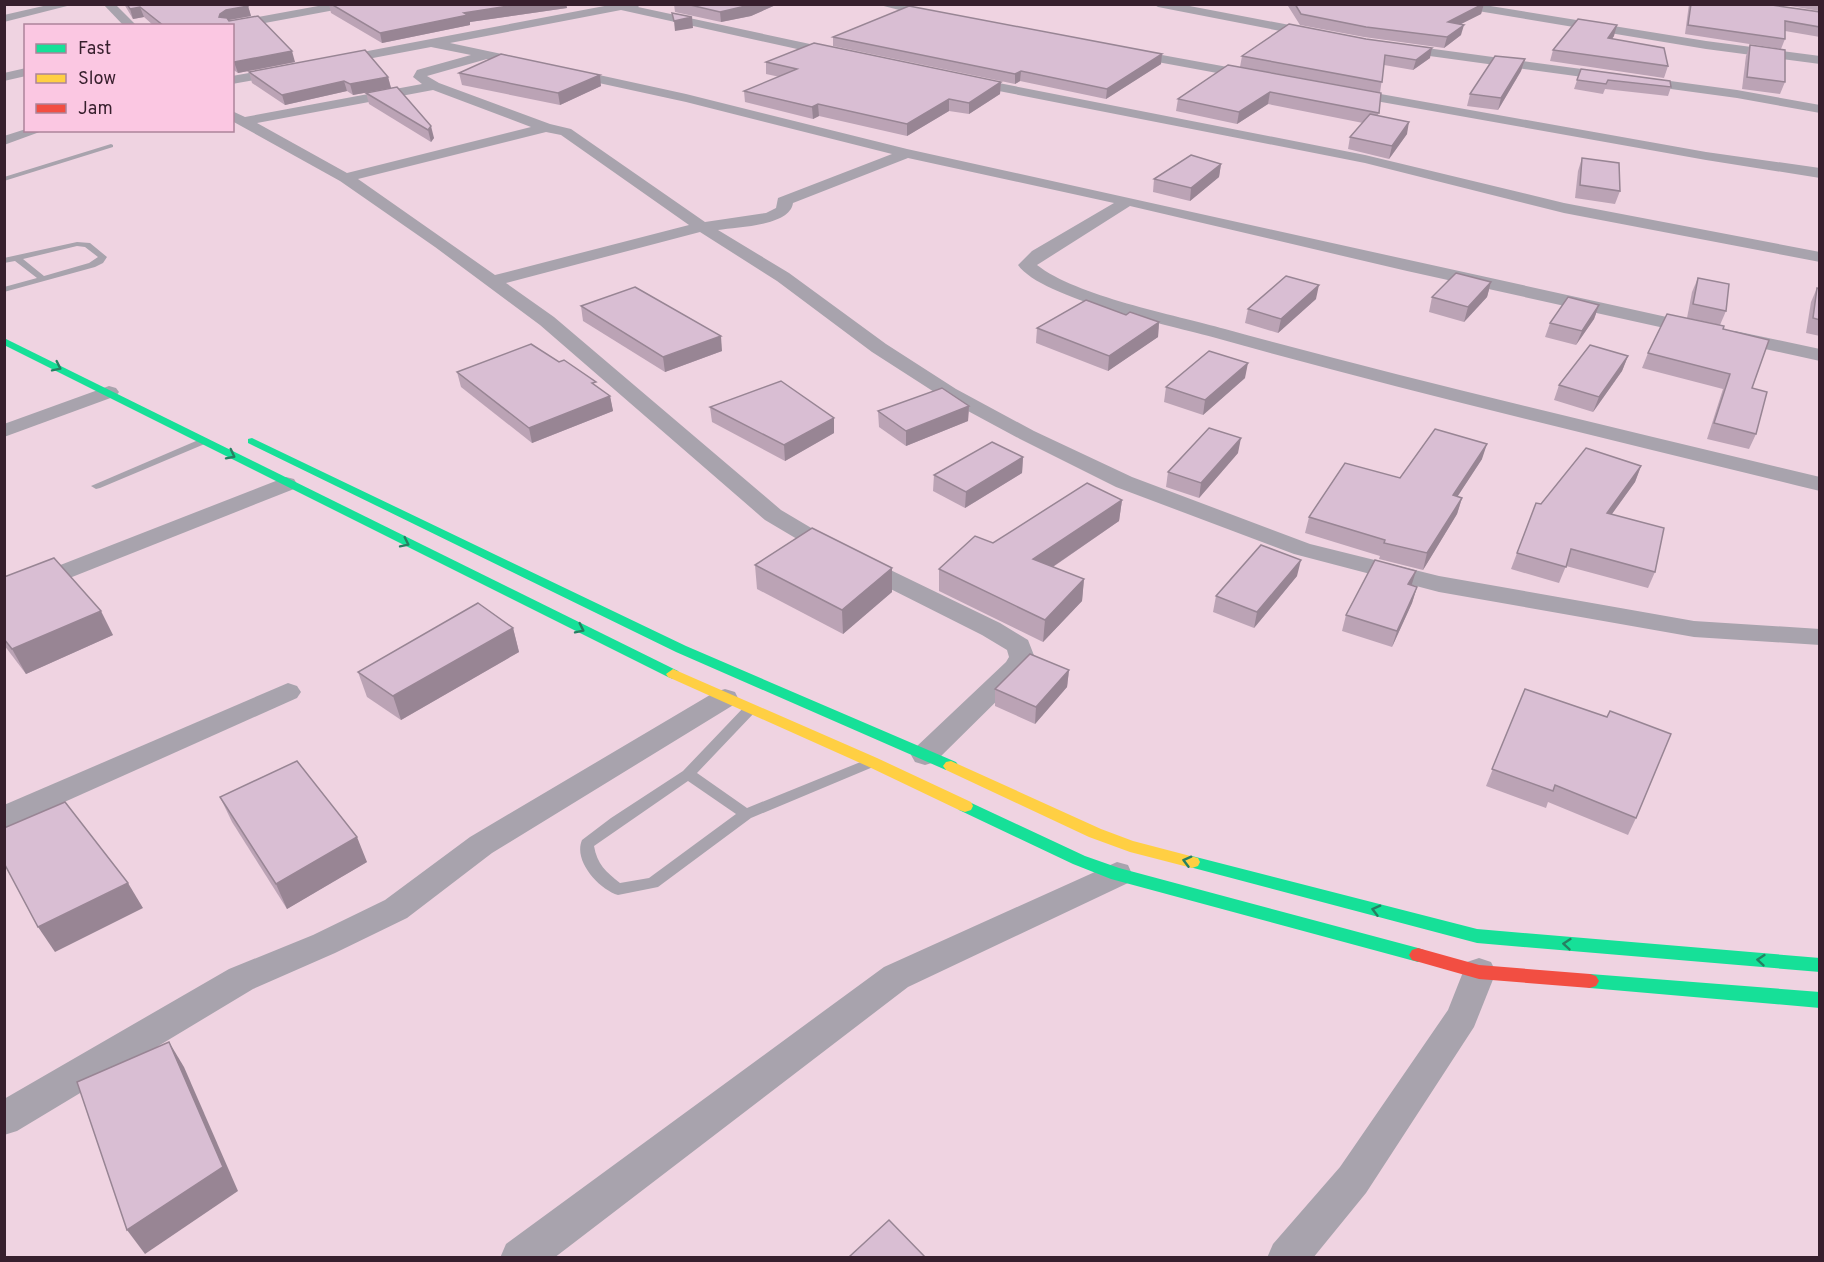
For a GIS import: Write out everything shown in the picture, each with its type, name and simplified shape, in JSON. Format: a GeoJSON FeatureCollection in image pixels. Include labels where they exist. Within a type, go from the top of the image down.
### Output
{"type":"FeatureCollection","features":[{"type":"Feature","properties":{"kind":"street"},"geometry":{"type":"LineString","coordinates":[[4,19],[70,4]]}},
{"type":"Feature","properties":{"kind":"street"},"geometry":{"type":"LineString","coordinates":[[108,4],[129,24]]}},
{"type":"Feature","properties":{"kind":"street"},"geometry":{"type":"LineString","coordinates":[[234,25],[351,4]]}},
{"type":"Feature","properties":{"kind":"street"},"geometry":{"type":"LineString","coordinates":[[881,4],[948,18]]}},
{"type":"Feature","properties":{"kind":"street"},"geometry":{"type":"LineString","coordinates":[[1158,4],[1330,36]]}},
{"type":"Feature","properties":{"kind":"street"},"geometry":{"type":"LineString","coordinates":[[1454,4],[1706,45],[1820,60]]}},
{"type":"Feature","properties":{"kind":"street"},"geometry":{"type":"LineString","coordinates":[[327,63],[629,6],[854,57]]}},
{"type":"Feature","properties":{"kind":"street"},"geometry":{"type":"LineString","coordinates":[[432,43],[686,98],[907,153],[1128,201],[1407,266],[1820,355]]}},
{"type":"Feature","properties":{"kind":"street"},"geometry":{"type":"LineString","coordinates":[[1387,46],[1737,94],[1820,109]]}},
{"type":"Feature","properties":{"kind":"street"},"geometry":{"type":"LineString","coordinates":[[1119,51],[1268,78]]}},
{"type":"Feature","properties":{"kind":"street"},"geometry":{"type":"LineString","coordinates":[[486,55],[422,73],[420,77],[434,86],[546,128],[566,132],[702,227],[783,277],[879,348],[958,399],[1124,482],[1302,549],[1439,584],[1694,629],[1820,637]]}},
{"type":"Feature","properties":{"kind":"street"},"geometry":{"type":"LineString","coordinates":[[234,80],[291,69]]}},
{"type":"Feature","properties":{"kind":"street"},"geometry":{"type":"LineString","coordinates":[[4,77],[24,72]]}},
{"type":"Feature","properties":{"kind":"street"},"geometry":{"type":"LineString","coordinates":[[956,79],[1365,159],[1564,208],[1820,257]]}},
{"type":"Feature","properties":{"kind":"street"},"geometry":{"type":"LineString","coordinates":[[238,118],[434,86]]}},
{"type":"Feature","properties":{"kind":"street"},"geometry":{"type":"LineString","coordinates":[[1335,90],[1706,156],[1820,173]]}},
{"type":"Feature","properties":{"kind":"street"},"geometry":{"type":"LineString","coordinates":[[238,118],[345,177],[547,321],[773,515],[837,553],[992,628],[1019,646],[1022,658],[1015,668],[925,754]]}},
{"type":"Feature","properties":{"kind":"street"},"geometry":{"type":"LineString","coordinates":[[345,177],[546,128]]}},
{"type":"Feature","properties":{"kind":"street"},"geometry":{"type":"LineString","coordinates":[[4,141],[32,132]]}},
{"type":"Feature","properties":{"kind":"street"},"geometry":{"type":"LineString","coordinates":[[492,281],[702,227],[770,217],[782,211],[786,205],[784,201],[907,153]]}},
{"type":"Feature","properties":{"kind":"street"},"geometry":{"type":"LineString","coordinates":[[1128,201],[1038,255],[1028,265],[1036,273],[1054,283],[1097,298],[1363,373],[1820,484]]}},
{"type":"Feature","properties":{"kind":"street"},"geometry":{"type":"LineString","coordinates":[[4,341],[658,668],[872,762],[1079,860],[1117,874],[1479,972],[1820,1000]]}},
{"type":"Feature","properties":{"kind":"street"},"geometry":{"type":"LineString","coordinates":[[4,431],[109,392]]}},
{"type":"Feature","properties":{"kind":"street"},"geometry":{"type":"LineString","coordinates":[[239,434],[681,649],[925,754],[1095,833],[1130,846],[1477,936],[1820,965]]}},
{"type":"Feature","properties":{"kind":"street"},"geometry":{"type":"LineString","coordinates":[[4,596],[286,484]]}},
{"type":"Feature","properties":{"kind":"street"},"geometry":{"type":"LineString","coordinates":[[4,818],[288,692]]}},
{"type":"Feature","properties":{"kind":"street"},"geometry":{"type":"LineString","coordinates":[[4,1119],[241,979],[324,945],[396,909],[481,845],[738,703]]}},
{"type":"Feature","properties":{"kind":"street"},"geometry":{"type":"LineString","coordinates":[[519,1257],[553,1235],[896,977],[1117,874]]}},
{"type":"Feature","properties":{"kind":"street"},"geometry":{"type":"LineString","coordinates":[[1287,1257],[1353,1180],[1462,1017],[1479,972]]}},
{"type":"Feature","properties":{"kind":"lane"},"geometry":{"type":"LineString","coordinates":[[4,179],[111,146]]}},
{"type":"Feature","properties":{"kind":"lane"},"geometry":{"type":"LineString","coordinates":[[4,261],[77,244],[87,245],[103,257],[92,265],[4,290]]}},
{"type":"Feature","properties":{"kind":"lane"},"geometry":{"type":"LineString","coordinates":[[16,258],[43,279]]}},
{"type":"Feature","properties":{"kind":"lane"},"geometry":{"type":"LineString","coordinates":[[96,486],[203,441]]}},
{"type":"Feature","properties":{"kind":"lane"},"geometry":{"type":"LineString","coordinates":[[738,703],[688,774],[587,844],[589,862],[597,874],[618,889],[653,883],[746,814],[872,762]]}},
{"type":"Feature","properties":{"kind":"lane"},"geometry":{"type":"LineString","coordinates":[[688,774],[746,814]]}},
{"type":"Feature","properties":{"kind":"building"},"geometry":{"type":"Polygon","coordinates":[[[127,4],[247,4],[248,6],[226,10],[219,17],[227,18],[229,21],[258,16],[292,51],[234,62],[234,24],[161,24],[140,7],[130,9],[127,4]]]}},
{"type":"Feature","properties":{"kind":"building"},"geometry":{"type":"Polygon","coordinates":[[[331,4],[521,4],[464,13],[468,15],[380,33],[331,4]]]}},
{"type":"Feature","properties":{"kind":"building"},"geometry":{"type":"Polygon","coordinates":[[[686,4],[754,4],[720,12],[686,4]]]}},
{"type":"Feature","properties":{"kind":"building"},"geometry":{"type":"Polygon","coordinates":[[[1295,4],[1483,4],[1448,22],[1464,25],[1447,37],[1366,27],[1301,14],[1295,4]]]}},
{"type":"Feature","properties":{"kind":"building"},"geometry":{"type":"Polygon","coordinates":[[[1691,4],[1765,4],[1820,12],[1820,27],[1785,21],[1785,39],[1688,25],[1691,4]]]}},
{"type":"Feature","properties":{"kind":"building"},"geometry":{"type":"Polygon","coordinates":[[[909,6],[1162,54],[1107,89],[1021,71],[1015,74],[833,37],[909,6]]]}},
{"type":"Feature","properties":{"kind":"building"},"geometry":{"type":"Polygon","coordinates":[[[672,13],[692,17],[674,21],[672,13]]]}},
{"type":"Feature","properties":{"kind":"building"},"geometry":{"type":"Polygon","coordinates":[[[1578,19],[1617,25],[1608,38],[1664,48],[1668,66],[1553,50],[1578,19]]]}},
{"type":"Feature","properties":{"kind":"building"},"geometry":{"type":"Polygon","coordinates":[[[1289,24],[1366,39],[1432,48],[1416,60],[1385,55],[1382,82],[1242,56],[1289,24]]]}},
{"type":"Feature","properties":{"kind":"building"},"geometry":{"type":"Polygon","coordinates":[[[814,43],[1001,82],[969,103],[949,99],[907,124],[818,104],[812,107],[744,91],[797,69],[766,62],[814,43]]]}},
{"type":"Feature","properties":{"kind":"building"},"geometry":{"type":"Polygon","coordinates":[[[1750,45],[1785,50],[1785,82],[1747,77],[1750,45]]]}},
{"type":"Feature","properties":{"kind":"building"},"geometry":{"type":"Polygon","coordinates":[[[365,50],[388,77],[350,84],[344,81],[282,95],[249,72],[365,50]]]}},
{"type":"Feature","properties":{"kind":"building"},"geometry":{"type":"Polygon","coordinates":[[[501,54],[600,75],[558,93],[459,73],[501,54]]]}},
{"type":"Feature","properties":{"kind":"building"},"geometry":{"type":"Polygon","coordinates":[[[1495,56],[1525,59],[1501,98],[1470,94],[1495,56]]]}},
{"type":"Feature","properties":{"kind":"building"},"geometry":{"type":"Polygon","coordinates":[[[1228,65],[1381,93],[1379,113],[1270,92],[1239,112],[1178,99],[1228,65]]]}},
{"type":"Feature","properties":{"kind":"building"},"geometry":{"type":"Polygon","coordinates":[[[1581,69],[1670,81],[1671,87],[1608,80],[1606,84],[1577,80],[1581,69]]]}},
{"type":"Feature","properties":{"kind":"building"},"geometry":{"type":"Polygon","coordinates":[[[397,87],[431,126],[428,130],[366,93],[397,87]]]}},
{"type":"Feature","properties":{"kind":"building"},"geometry":{"type":"Polygon","coordinates":[[[1370,114],[1409,122],[1392,146],[1350,137],[1370,114]]]}},
{"type":"Feature","properties":{"kind":"building"},"geometry":{"type":"Polygon","coordinates":[[[1191,155],[1221,164],[1191,188],[1154,179],[1191,155]]]}},
{"type":"Feature","properties":{"kind":"building"},"geometry":{"type":"Polygon","coordinates":[[[1582,158],[1619,163],[1620,191],[1580,185],[1582,158]]]}},
{"type":"Feature","properties":{"kind":"building"},"geometry":{"type":"Polygon","coordinates":[[[1456,273],[1491,282],[1468,307],[1432,297],[1456,273]]]}},
{"type":"Feature","properties":{"kind":"building"},"geometry":{"type":"Polygon","coordinates":[[[1286,276],[1319,285],[1281,319],[1248,309],[1286,276]]]}},
{"type":"Feature","properties":{"kind":"building"},"geometry":{"type":"Polygon","coordinates":[[[1698,278],[1729,284],[1726,311],[1693,304],[1698,278]]]}},
{"type":"Feature","properties":{"kind":"building"},"geometry":{"type":"Polygon","coordinates":[[[635,287],[721,336],[663,357],[581,306],[635,287]]]}},
{"type":"Feature","properties":{"kind":"building"},"geometry":{"type":"Polygon","coordinates":[[[1817,288],[1820,289],[1820,320],[1813,318],[1817,288]]]}},
{"type":"Feature","properties":{"kind":"building"},"geometry":{"type":"Polygon","coordinates":[[[1568,297],[1599,305],[1582,331],[1550,323],[1568,297]]]}},
{"type":"Feature","properties":{"kind":"building"},"geometry":{"type":"Polygon","coordinates":[[[1086,300],[1126,315],[1130,312],[1159,322],[1109,356],[1037,328],[1086,300]]]}},
{"type":"Feature","properties":{"kind":"building"},"geometry":{"type":"Polygon","coordinates":[[[1667,314],[1724,326],[1723,329],[1769,340],[1752,388],[1767,392],[1756,434],[1714,423],[1730,374],[1648,353],[1667,314]]]}},
{"type":"Feature","properties":{"kind":"building"},"geometry":{"type":"Polygon","coordinates":[[[531,344],[559,362],[564,360],[596,382],[592,383],[610,396],[529,428],[457,372],[531,344]]]}},
{"type":"Feature","properties":{"kind":"building"},"geometry":{"type":"Polygon","coordinates":[[[1590,345],[1628,356],[1599,397],[1559,385],[1590,345]]]}},
{"type":"Feature","properties":{"kind":"building"},"geometry":{"type":"Polygon","coordinates":[[[1209,351],[1248,363],[1205,400],[1166,387],[1209,351]]]}},
{"type":"Feature","properties":{"kind":"building"},"geometry":{"type":"Polygon","coordinates":[[[781,381],[834,418],[784,445],[710,407],[781,381]]]}},
{"type":"Feature","properties":{"kind":"building"},"geometry":{"type":"Polygon","coordinates":[[[942,388],[969,406],[906,431],[878,411],[942,388]]]}},
{"type":"Feature","properties":{"kind":"building"},"geometry":{"type":"Polygon","coordinates":[[[1209,428],[1241,438],[1201,483],[1168,472],[1209,428]]]}},
{"type":"Feature","properties":{"kind":"building"},"geometry":{"type":"Polygon","coordinates":[[[1435,429],[1487,444],[1453,495],[1462,498],[1427,553],[1384,543],[1385,540],[1309,517],[1345,463],[1400,478],[1435,429]]]}},
{"type":"Feature","properties":{"kind":"building"},"geometry":{"type":"Polygon","coordinates":[[[992,442],[1023,457],[966,492],[934,475],[992,442]]]}},
{"type":"Feature","properties":{"kind":"building"},"geometry":{"type":"Polygon","coordinates":[[[1586,448],[1641,466],[1607,513],[1664,528],[1655,572],[1571,549],[1566,567],[1517,553],[1536,503],[1541,504],[1586,448]]]}},
{"type":"Feature","properties":{"kind":"building"},"geometry":{"type":"Polygon","coordinates":[[[1087,483],[1122,500],[1033,559],[1084,579],[1045,620],[939,569],[975,536],[993,543],[1087,483]]]}},
{"type":"Feature","properties":{"kind":"building"},"geometry":{"type":"Polygon","coordinates":[[[812,528],[892,568],[842,610],[755,565],[812,528]]]}},
{"type":"Feature","properties":{"kind":"building"},"geometry":{"type":"Polygon","coordinates":[[[1261,545],[1301,560],[1257,612],[1216,596],[1261,545]]]}},
{"type":"Feature","properties":{"kind":"building"},"geometry":{"type":"Polygon","coordinates":[[[54,558],[101,611],[12,649],[4,639],[4,577],[54,558]]]}},
{"type":"Feature","properties":{"kind":"building"},"geometry":{"type":"Polygon","coordinates":[[[1375,560],[1416,571],[1408,584],[1417,587],[1397,631],[1346,615],[1375,560]]]}},
{"type":"Feature","properties":{"kind":"building"},"geometry":{"type":"Polygon","coordinates":[[[478,603],[513,628],[393,696],[358,672],[478,603]]]}},
{"type":"Feature","properties":{"kind":"building"},"geometry":{"type":"Polygon","coordinates":[[[1030,654],[1069,670],[1036,707],[995,689],[1030,654]]]}},
{"type":"Feature","properties":{"kind":"building"},"geometry":{"type":"Polygon","coordinates":[[[1525,689],[1607,717],[1610,711],[1671,734],[1636,818],[1555,785],[1553,791],[1492,769],[1525,689]]]}},
{"type":"Feature","properties":{"kind":"building"},"geometry":{"type":"Polygon","coordinates":[[[297,761],[357,837],[276,884],[220,797],[297,761]]]}},
{"type":"Feature","properties":{"kind":"building"},"geometry":{"type":"Polygon","coordinates":[[[65,802],[128,883],[38,927],[4,863],[4,828],[65,802]]]}},
{"type":"Feature","properties":{"kind":"building"},"geometry":{"type":"Polygon","coordinates":[[[169,1042],[223,1167],[127,1230],[77,1082],[169,1042]]]}},
{"type":"Feature","properties":{"kind":"building"},"geometry":{"type":"Polygon","coordinates":[[[889,1220],[925,1257],[849,1257],[889,1220]]]}},
{"type":"Feature","properties":{"kind":"traffic: fast"},"geometry":{"type":"LineString","coordinates":[[4,341],[673,674]]}},
{"type":"Feature","properties":{"kind":"traffic: fast"},"geometry":{"type":"LineString","coordinates":[[252,441],[681,649],[951,766]]}},
{"type":"Feature","properties":{"kind":"traffic: fast"},"geometry":{"type":"LineString","coordinates":[[965,806],[1079,860],[1117,874],[1418,955]]}},
{"type":"Feature","properties":{"kind":"traffic: fast"},"geometry":{"type":"LineString","coordinates":[[1192,862],[1477,936],[1820,965]]}},
{"type":"Feature","properties":{"kind":"traffic: fast"},"geometry":{"type":"LineString","coordinates":[[1590,981],[1820,1000]]}},
{"type":"Feature","properties":{"kind":"traffic: slow"},"geometry":{"type":"LineString","coordinates":[[673,674],[965,806]]}},
{"type":"Feature","properties":{"kind":"traffic: slow"},"geometry":{"type":"LineString","coordinates":[[951,766],[1095,833],[1130,846],[1192,862]]}},
{"type":"Feature","properties":{"kind":"traffic: jam"},"geometry":{"type":"LineString","coordinates":[[1418,955],[1479,972],[1590,981]]}}]}
